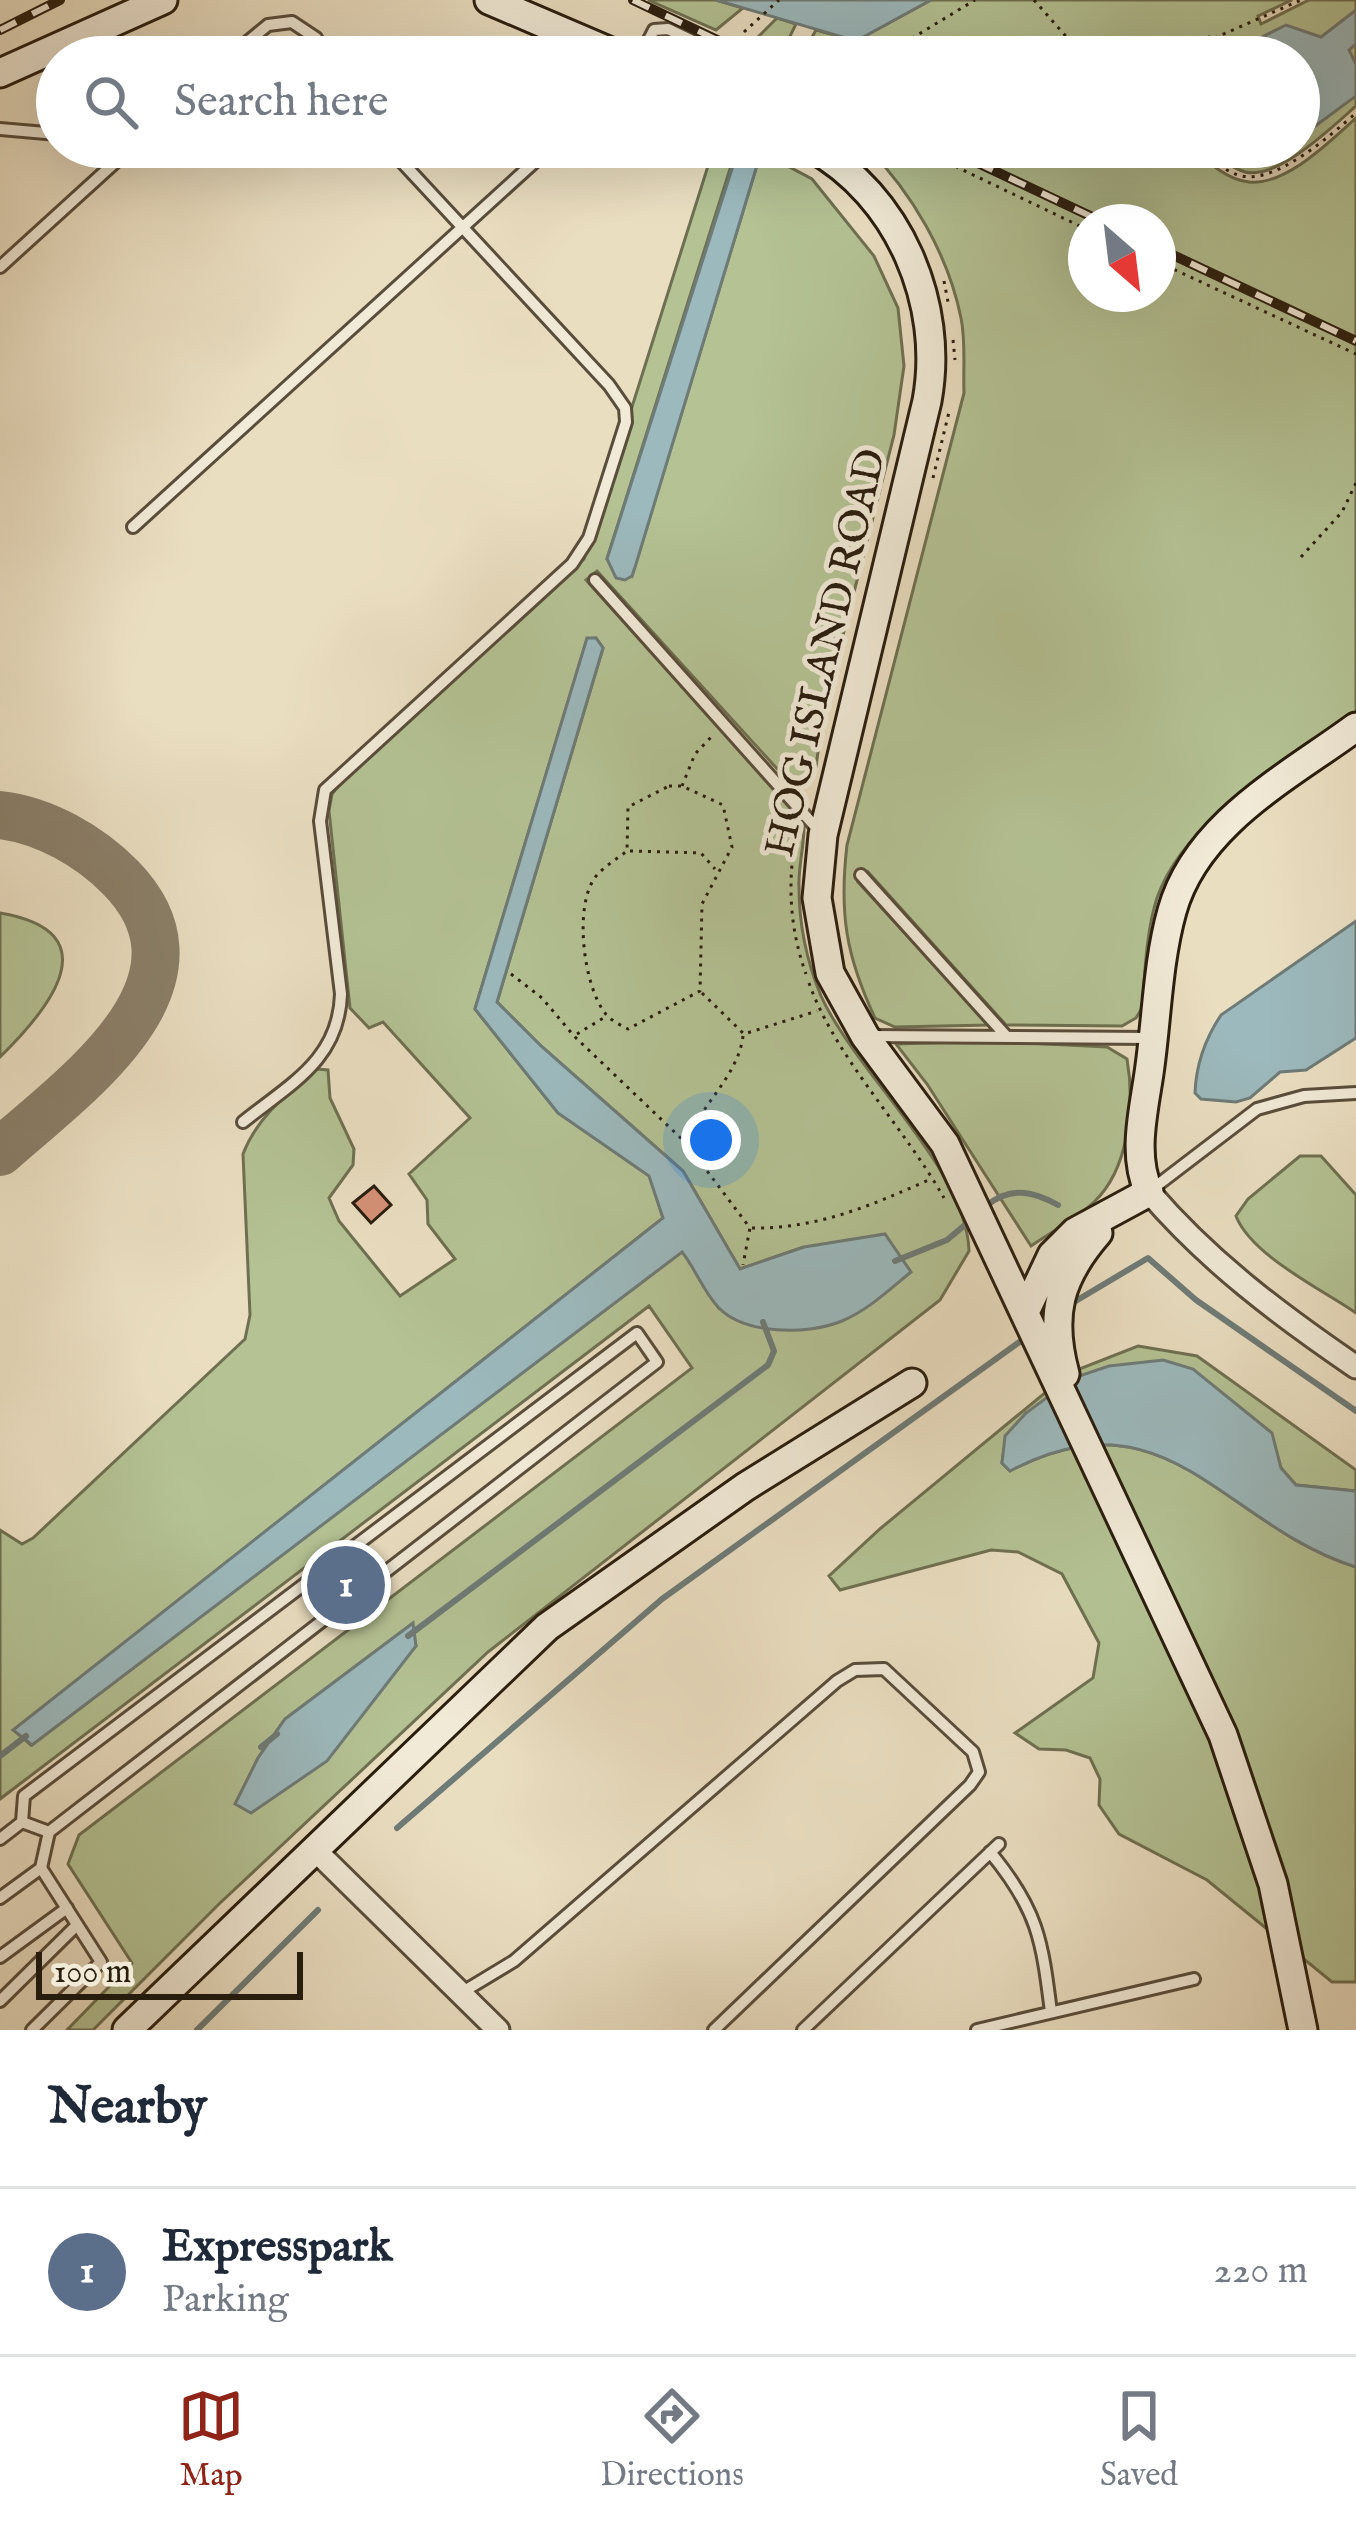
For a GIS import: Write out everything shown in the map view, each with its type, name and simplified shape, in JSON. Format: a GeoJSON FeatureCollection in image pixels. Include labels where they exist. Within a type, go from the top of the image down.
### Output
{"type":"FeatureCollection","features":[{"type":"Feature","properties":{"kind":"street"},"geometry":{"type":"LineString","coordinates":[[84,36],[164,0]]}},
{"type":"Feature","properties":{"kind":"street"},"geometry":{"type":"LineString","coordinates":[[489,0],[573,36]]}},
{"type":"Feature","properties":{"kind":"street"},"geometry":{"type":"LineString","coordinates":[[0,74],[36,58]]}},
{"type":"Feature","properties":{"kind":"street","name":"HOG ISLAND ROAD"},"geometry":{"type":"LineString","coordinates":[[840,168],[859,182],[902,241],[924,298],[932,354],[928,401],[823,835],[817,898],[821,936],[838,992],[945,1144],[1083,1439]]}},
{"type":"Feature","properties":{"kind":"street"},"geometry":{"type":"LineString","coordinates":[[1356,727],[1234,818],[1202,852],[1172,910],[1139,1162],[1149,1192],[1180,1228],[1234,1278],[1356,1367]]}},
{"type":"Feature","properties":{"kind":"street"},"geometry":{"type":"LineString","coordinates":[[1028,1315],[1052,1255],[1075,1232],[1149,1192]]}},
{"type":"Feature","properties":{"kind":"street"},"geometry":{"type":"LineString","coordinates":[[1116,1211],[1072,1263],[1060,1292],[1062,1364],[1083,1439],[1223,1736],[1273,1884],[1304,2030]]}},
{"type":"Feature","properties":{"kind":"street"},"geometry":{"type":"LineString","coordinates":[[127,2030],[548,1627],[745,1486],[912,1383]]}},
{"type":"Feature","properties":{"kind":"street"},"geometry":{"type":"LineString","coordinates":[[315,1850],[498,2030]]}},
{"type":"Feature","properties":{"kind":"lane"},"geometry":{"type":"LineString","coordinates":[[255,36],[268,26],[292,22],[313,36]]}},
{"type":"Feature","properties":{"kind":"lane"},"geometry":{"type":"LineString","coordinates":[[650,36],[654,29],[668,28],[684,36]]}},
{"type":"Feature","properties":{"kind":"lane"},"geometry":{"type":"LineString","coordinates":[[0,129],[36,132]]}},
{"type":"Feature","properties":{"kind":"lane"},"geometry":{"type":"LineString","coordinates":[[0,267],[107,168]]}},
{"type":"Feature","properties":{"kind":"lane"},"geometry":{"type":"LineString","coordinates":[[243,1122],[318,1062],[340,1019],[320,821],[325,790],[572,564],[589,538],[626,422],[625,408],[609,385],[406,168]]}},
{"type":"Feature","properties":{"kind":"lane"},"geometry":{"type":"LineString","coordinates":[[133,527],[528,168]]}},
{"type":"Feature","properties":{"kind":"lane"},"geometry":{"type":"LineString","coordinates":[[595,580],[823,835]]}},
{"type":"Feature","properties":{"kind":"lane"},"geometry":{"type":"LineString","coordinates":[[861,875],[1006,1037]]}},
{"type":"Feature","properties":{"kind":"lane"},"geometry":{"type":"LineString","coordinates":[[865,1036],[1154,1038]]}},
{"type":"Feature","properties":{"kind":"lane"},"geometry":{"type":"LineString","coordinates":[[1149,1192],[1257,1109],[1304,1096],[1356,1093]]}},
{"type":"Feature","properties":{"kind":"lane"},"geometry":{"type":"LineString","coordinates":[[0,1839],[22,1822],[24,1796],[637,1333],[657,1362],[49,1832],[41,1868],[0,1898]]}},
{"type":"Feature","properties":{"kind":"lane"},"geometry":{"type":"LineString","coordinates":[[460,1993],[514,1961],[837,1681],[855,1670],[884,1670],[973,1752],[979,1772],[714,2030]]}},
{"type":"Feature","properties":{"kind":"lane"},"geometry":{"type":"LineString","coordinates":[[22,1822],[49,1832]]}},
{"type":"Feature","properties":{"kind":"lane"},"geometry":{"type":"LineString","coordinates":[[802,2030],[994,1848],[1031,1910],[1042,1941],[1051,2012]]}},
{"type":"Feature","properties":{"kind":"lane"},"geometry":{"type":"LineString","coordinates":[[32,2030],[100,1962],[41,1868]]}},
{"type":"Feature","properties":{"kind":"lane"},"geometry":{"type":"LineString","coordinates":[[0,1957],[67,1908]]}},
{"type":"Feature","properties":{"kind":"lane"},"geometry":{"type":"LineString","coordinates":[[0,2001],[77,1925]]}},
{"type":"Feature","properties":{"kind":"lane"},"geometry":{"type":"LineString","coordinates":[[976,2030],[1194,1979]]}},
{"type":"Feature","properties":{"kind":"path"},"geometry":{"type":"LineString","coordinates":[[744,32],[779,0]]}},
{"type":"Feature","properties":{"kind":"path"},"geometry":{"type":"LineString","coordinates":[[916,36],[975,0]]}},
{"type":"Feature","properties":{"kind":"path"},"geometry":{"type":"LineString","coordinates":[[1034,0],[1066,36]]}},
{"type":"Feature","properties":{"kind":"path"},"geometry":{"type":"LineString","coordinates":[[1219,36],[1300,0]]}},
{"type":"Feature","properties":{"kind":"path"},"geometry":{"type":"LineString","coordinates":[[1320,140],[1356,113]]}},
{"type":"Feature","properties":{"kind":"path"},"geometry":{"type":"LineString","coordinates":[[958,168],[1068,221]]}},
{"type":"Feature","properties":{"kind":"path"},"geometry":{"type":"LineString","coordinates":[[1225,168],[1242,177],[1284,168]]}},
{"type":"Feature","properties":{"kind":"path"},"geometry":{"type":"LineString","coordinates":[[1176,270],[1356,354]]}},
{"type":"Feature","properties":{"kind":"path"},"geometry":{"type":"LineString","coordinates":[[1301,557],[1342,512],[1356,483]]}},
{"type":"Feature","properties":{"kind":"path"},"geometry":{"type":"LineString","coordinates":[[682,786],[695,754],[724,724]]}},
{"type":"Feature","properties":{"kind":"path"},"geometry":{"type":"LineString","coordinates":[[627,851],[628,807],[670,786],[682,786],[722,805],[732,847],[702,904],[700,991],[744,1034]]}},
{"type":"Feature","properties":{"kind":"path"},"geometry":{"type":"LineString","coordinates":[[700,991],[628,1029],[606,1016],[587,979],[586,912],[594,877],[627,851],[701,853],[717,870]]}},
{"type":"Feature","properties":{"kind":"path"},"geometry":{"type":"LineString","coordinates":[[511,974],[542,998],[574,1036],[686,1143],[750,1228],[743,1264]]}},
{"type":"Feature","properties":{"kind":"path"},"geometry":{"type":"LineString","coordinates":[[744,1034],[818,1010]]}},
{"type":"Feature","properties":{"kind":"path"},"geometry":{"type":"LineString","coordinates":[[574,1036],[606,1016]]}},
{"type":"Feature","properties":{"kind":"path"},"geometry":{"type":"LineString","coordinates":[[686,1143],[696,1117],[741,1059],[744,1034]]}},
{"type":"Feature","properties":{"kind":"path"},"geometry":{"type":"LineString","coordinates":[[750,1228],[790,1229],[852,1214],[933,1178]]}},
{"type":"Feature","properties":{"kind":"green space"},"geometry":{"type":"Polygon","coordinates":[[[648,0],[716,0],[743,8],[716,30],[648,0]]]}},
{"type":"Feature","properties":{"kind":"green space"},"geometry":{"type":"Polygon","coordinates":[[[931,0],[1292,0],[1258,16],[1261,24],[1309,0],[1356,0],[1356,106],[1320,137],[1320,36],[865,36],[931,0]]]}},
{"type":"Feature","properties":{"kind":"green space"},"geometry":{"type":"Polygon","coordinates":[[[777,18],[796,24],[790,36],[759,36],[777,18]]]}},
{"type":"Feature","properties":{"kind":"green space"},"geometry":{"type":"Polygon","coordinates":[[[1356,118],[1356,712],[1271,770],[1190,842],[1171,869],[1153,911],[1142,1008],[1136,1018],[1122,1026],[1006,1025],[868,872],[858,882],[989,1025],[895,1027],[875,1018],[847,934],[847,845],[964,393],[961,318],[947,271],[913,204],[885,168],[1217,168],[1249,182],[1278,177],[1295,168],[1320,168],[1320,149],[1356,118]]]}},
{"type":"Feature","properties":{"kind":"green space"},"geometry":{"type":"Polygon","coordinates":[[[707,168],[730,168],[607,559],[632,576],[756,168],[791,168],[812,179],[874,256],[898,308],[904,366],[894,435],[823,714],[816,767],[802,782],[791,784],[597,571],[586,580],[804,822],[800,915],[821,996],[950,1187],[964,1220],[969,1251],[940,1300],[488,1652],[219,1904],[93,2030],[67,2030],[132,1963],[68,1864],[79,1835],[692,1368],[649,1306],[0,1799],[0,1530],[22,1544],[33,1538],[245,1339],[250,1315],[243,1154],[265,1117],[317,1069],[328,1070],[330,1098],[354,1149],[353,1165],[329,1198],[339,1221],[400,1296],[455,1259],[428,1224],[427,1200],[409,1174],[470,1118],[383,1022],[369,1028],[350,1008],[329,811],[332,794],[584,559],[707,168]],[[596,638],[587,639],[475,1009],[558,1113],[650,1176],[663,1218],[14,1730],[31,1745],[683,1251],[719,1308],[804,1247],[740,1269],[683,1171],[497,1002],[603,648],[596,638]],[[412,1624],[285,1719],[258,1758],[236,1804],[416,1646],[412,1624]]]}},
{"type":"Feature","properties":{"kind":"green space"},"geometry":{"type":"Polygon","coordinates":[[[1237,168],[1273,168],[1258,172],[1237,168]]]}},
{"type":"Feature","properties":{"kind":"green space"},"geometry":{"type":"Polygon","coordinates":[[[0,913],[34,923],[54,937],[62,954],[51,995],[0,1057],[0,913]]]}},
{"type":"Feature","properties":{"kind":"green space"},"geometry":{"type":"Polygon","coordinates":[[[985,1041],[1107,1047],[1127,1059],[1127,1135],[1115,1172],[1087,1208],[1031,1246],[896,1044],[985,1041]]]}},
{"type":"Feature","properties":{"kind":"green space"},"geometry":{"type":"Polygon","coordinates":[[[1300,1156],[1321,1156],[1356,1195],[1356,1313],[1271,1258],[1236,1216],[1248,1199],[1300,1156]]]}},
{"type":"Feature","properties":{"kind":"green space"},"geometry":{"type":"Polygon","coordinates":[[[1138,1346],[1197,1356],[1356,1470],[1356,1491],[1296,1485],[1281,1468],[1271,1433],[1243,1414],[1026,1413],[1006,1436],[1002,1463],[1010,1471],[1065,1450],[1112,1445],[1154,1454],[1192,1472],[1309,1547],[1356,1567],[1356,1982],[1332,1982],[1207,1880],[1119,1834],[1099,1805],[1100,1779],[1090,1758],[1066,1750],[1039,1749],[1015,1733],[1093,1678],[1099,1643],[1062,1574],[1018,1552],[991,1550],[840,1590],[829,1576],[1069,1373],[1138,1346]]]}},
{"type":"Feature","properties":{"kind":"water"},"geometry":{"type":"Polygon","coordinates":[[[716,0],[931,0],[865,36],[839,36],[716,0]]]}},
{"type":"Feature","properties":{"kind":"water"},"geometry":{"type":"Polygon","coordinates":[[[1356,10],[1356,44],[1349,50],[1356,64],[1356,96],[1320,123],[1320,37],[1356,10]]]}},
{"type":"Feature","properties":{"kind":"water"},"geometry":{"type":"Polygon","coordinates":[[[1286,25],[1318,36],[1264,36],[1286,25]]]}},
{"type":"Feature","properties":{"kind":"water"},"geometry":{"type":"Polygon","coordinates":[[[732,168],[756,168],[632,576],[616,578],[607,559],[732,168]]]}},
{"type":"Feature","properties":{"kind":"water"},"geometry":{"type":"Polygon","coordinates":[[[587,638],[596,638],[603,648],[497,1002],[683,1171],[740,1269],[804,1247],[885,1234],[911,1272],[842,1321],[812,1329],[777,1330],[744,1323],[718,1307],[682,1252],[32,1745],[13,1730],[663,1218],[649,1176],[558,1113],[475,1009],[587,638]]]}},
{"type":"Feature","properties":{"kind":"water"},"geometry":{"type":"Polygon","coordinates":[[[1356,921],[1356,1038],[1306,1070],[1280,1072],[1250,1098],[1236,1102],[1201,1099],[1195,1093],[1199,1062],[1221,1015],[1356,921]]]}},
{"type":"Feature","properties":{"kind":"water"},"geometry":{"type":"Polygon","coordinates":[[[1163,1360],[1193,1369],[1272,1433],[1281,1468],[1296,1485],[1356,1491],[1356,1567],[1309,1547],[1192,1472],[1154,1454],[1112,1445],[1065,1450],[1010,1471],[1002,1463],[1005,1436],[1026,1413],[1073,1378],[1109,1366],[1163,1360]]]}},
{"type":"Feature","properties":{"kind":"water"},"geometry":{"type":"Polygon","coordinates":[[[413,1623],[416,1646],[327,1761],[251,1813],[235,1804],[285,1719],[413,1623]]]}},
{"type":"Feature","properties":{"kind":"building"},"geometry":{"type":"Polygon","coordinates":[[[374,1186],[391,1205],[371,1223],[353,1203],[374,1186]]]}},
{"type":"Feature","properties":{"kind":"waterway"},"geometry":{"type":"LineString","coordinates":[[986,1206],[1004,1195],[1022,1193],[1058,1205]]}},
{"type":"Feature","properties":{"kind":"waterway"},"geometry":{"type":"LineString","coordinates":[[895,1261],[947,1240],[972,1219]]}},
{"type":"Feature","properties":{"kind":"waterway"},"geometry":{"type":"LineString","coordinates":[[1069,1305],[1148,1258],[1196,1300],[1356,1411]]}},
{"type":"Feature","properties":{"kind":"waterway"},"geometry":{"type":"LineString","coordinates":[[408,1636],[768,1365],[774,1351],[763,1322]]}},
{"type":"Feature","properties":{"kind":"waterway"},"geometry":{"type":"LineString","coordinates":[[397,1828],[662,1599],[1025,1338]]}},
{"type":"Feature","properties":{"kind":"waterway"},"geometry":{"type":"LineString","coordinates":[[261,1747],[277,1734]]}},
{"type":"Feature","properties":{"kind":"waterway"},"geometry":{"type":"LineString","coordinates":[[0,1756],[26,1736]]}},
{"type":"Feature","properties":{"kind":"waterway"},"geometry":{"type":"LineString","coordinates":[[197,2030],[318,1910]]}},
{"type":"Feature","properties":{"kind":"taxiway"},"geometry":{"type":"LineString","coordinates":[[0,815],[49,829],[109,866],[148,918],[156,957],[147,994],[126,1031],[97,1065],[0,1152]]}},
{"type":"Feature","properties":{"kind":"railway"},"geometry":{"type":"LineString","coordinates":[[0,30],[60,0]]}},
{"type":"Feature","properties":{"kind":"railway"},"geometry":{"type":"LineString","coordinates":[[633,0],[709,36]]}},
{"type":"Feature","properties":{"kind":"railway"},"geometry":{"type":"LineString","coordinates":[[989,168],[1068,205]]}},
{"type":"Feature","properties":{"kind":"railway"},"geometry":{"type":"LineString","coordinates":[[1176,256],[1356,341]]}},
{"type":"Feature","properties":{"kind":"place","name":"Expresspark"},"geometry":{"type":"Point","coordinates":[346,1585]}}]}
